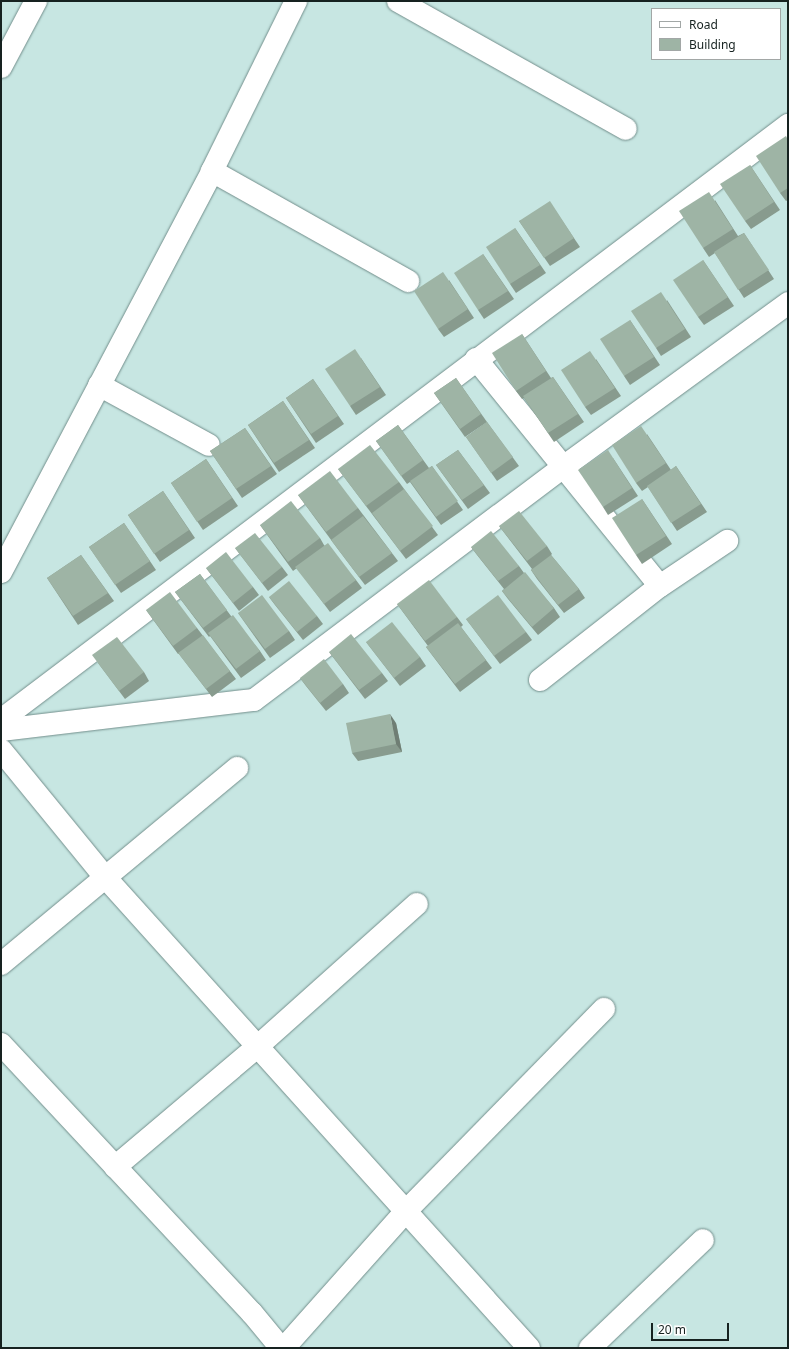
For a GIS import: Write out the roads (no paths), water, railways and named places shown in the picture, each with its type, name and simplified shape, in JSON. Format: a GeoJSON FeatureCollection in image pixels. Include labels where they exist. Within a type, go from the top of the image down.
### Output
{"type":"FeatureCollection","features":[{"type":"Feature","properties":{"kind":"street"},"geometry":{"type":"LineString","coordinates":[[1,67],[36,1]]}},
{"type":"Feature","properties":{"kind":"street"},"geometry":{"type":"LineString","coordinates":[[1,572],[212,171],[296,1]]}},
{"type":"Feature","properties":{"kind":"street"},"geometry":{"type":"LineString","coordinates":[[398,1],[626,129]]}},
{"type":"Feature","properties":{"kind":"street"},"geometry":{"type":"LineString","coordinates":[[1,720],[476,359],[788,125]]}},
{"type":"Feature","properties":{"kind":"street"},"geometry":{"type":"LineString","coordinates":[[212,171],[408,281]]}},
{"type":"Feature","properties":{"kind":"street"},"geometry":{"type":"LineString","coordinates":[[1,730],[254,700],[562,468],[788,303]]}},
{"type":"Feature","properties":{"kind":"street"},"geometry":{"type":"LineString","coordinates":[[476,359],[562,468],[660,586]]}},
{"type":"Feature","properties":{"kind":"street"},"geometry":{"type":"LineString","coordinates":[[100,385],[209,445]]}},
{"type":"Feature","properties":{"kind":"street"},"geometry":{"type":"LineString","coordinates":[[540,680],[660,586],[727,540]]}},
{"type":"Feature","properties":{"kind":"street"},"geometry":{"type":"LineString","coordinates":[[1,750],[105,877],[529,1348]]}},
{"type":"Feature","properties":{"kind":"street"},"geometry":{"type":"LineString","coordinates":[[1,964],[237,768]]}},
{"type":"Feature","properties":{"kind":"street"},"geometry":{"type":"LineString","coordinates":[[115,1167],[258,1046],[418,904]]}},
{"type":"Feature","properties":{"kind":"street"},"geometry":{"type":"LineString","coordinates":[[1,1044],[283,1348],[406,1211],[604,1009]]}},
{"type":"Feature","properties":{"kind":"street"},"geometry":{"type":"LineString","coordinates":[[590,1348],[703,1240]]}}]}
